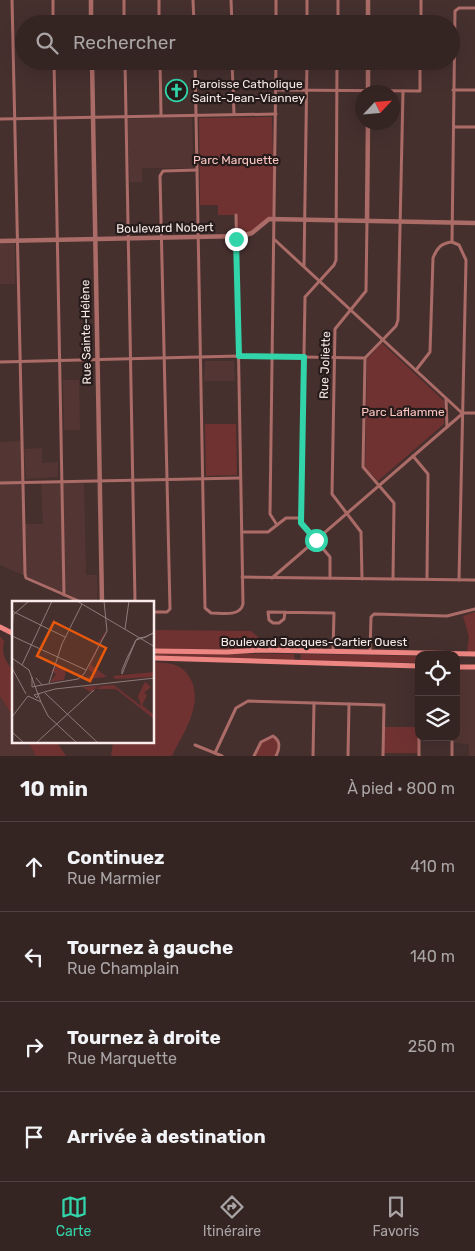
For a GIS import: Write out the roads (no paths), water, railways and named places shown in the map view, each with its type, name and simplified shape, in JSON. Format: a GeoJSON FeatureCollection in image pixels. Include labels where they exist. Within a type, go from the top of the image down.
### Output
{"type":"FeatureCollection","features":[{"type":"Feature","properties":{"kind":"main road"},"geometry":{"type":"LineString","coordinates":[[0,627],[12,633]]}},
{"type":"Feature","properties":{"kind":"main road","name":"Boulevard Jacques-Cartier Ouest"},"geometry":{"type":"LineString","coordinates":[[155,651],[370,651],[475,654]]}},
{"type":"Feature","properties":{"kind":"main road","name":"Boulevard Jacques-Cartier Ouest"},"geometry":{"type":"LineString","coordinates":[[155,658],[415,666]]}},
{"type":"Feature","properties":{"kind":"main road"},"geometry":{"type":"LineString","coordinates":[[460,667],[475,668]]}},
{"type":"Feature","properties":{"kind":"street"},"geometry":{"type":"LineString","coordinates":[[12,0],[26,578],[79,601]]}},
{"type":"Feature","properties":{"kind":"street"},"geometry":{"type":"LineString","coordinates":[[53,0],[53,15]]}},
{"type":"Feature","properties":{"kind":"street"},"geometry":{"type":"LineString","coordinates":[[91,0],[91,15]]}},
{"type":"Feature","properties":{"kind":"street"},"geometry":{"type":"LineString","coordinates":[[124,0],[124,15]]}},
{"type":"Feature","properties":{"kind":"street"},"geometry":{"type":"LineString","coordinates":[[158,0],[159,15]]}},
{"type":"Feature","properties":{"kind":"street"},"geometry":{"type":"LineString","coordinates":[[193,0],[194,15]]}},
{"type":"Feature","properties":{"kind":"street"},"geometry":{"type":"LineString","coordinates":[[231,0],[232,15]]}},
{"type":"Feature","properties":{"kind":"street"},"geometry":{"type":"LineString","coordinates":[[276,0],[276,15]]}},
{"type":"Feature","properties":{"kind":"street"},"geometry":{"type":"LineString","coordinates":[[307,0],[307,15]]}},
{"type":"Feature","properties":{"kind":"street"},"geometry":{"type":"LineString","coordinates":[[338,0],[338,15]]}},
{"type":"Feature","properties":{"kind":"street"},"geometry":{"type":"LineString","coordinates":[[368,0],[368,15]]}},
{"type":"Feature","properties":{"kind":"street"},"geometry":{"type":"LineString","coordinates":[[421,0],[421,15]]}},
{"type":"Feature","properties":{"kind":"street"},"geometry":{"type":"LineString","coordinates":[[455,15],[457,9],[475,8]]}},
{"type":"Feature","properties":{"kind":"street"},"geometry":{"type":"LineString","coordinates":[[54,70],[64,595]]}},
{"type":"Feature","properties":{"kind":"street","name":"Rue Sainte-Hélène"},"geometry":{"type":"LineString","coordinates":[[92,70],[102,601]]}},
{"type":"Feature","properties":{"kind":"street"},"geometry":{"type":"LineString","coordinates":[[125,70],[135,601]]}},
{"type":"Feature","properties":{"kind":"street"},"geometry":{"type":"LineString","coordinates":[[160,70],[161,115]]}},
{"type":"Feature","properties":{"kind":"street"},"geometry":{"type":"LineString","coordinates":[[195,70],[205,608],[211,613],[237,613],[242,610],[236,215]]}},
{"type":"Feature","properties":{"kind":"street"},"geometry":{"type":"LineString","coordinates":[[232,70],[234,114]]}},
{"type":"Feature","properties":{"kind":"street"},"geometry":{"type":"LineString","coordinates":[[276,70],[270,514],[277,524]]}},
{"type":"Feature","properties":{"kind":"street"},"geometry":{"type":"LineString","coordinates":[[304,267],[307,70]]}},
{"type":"Feature","properties":{"kind":"street"},"geometry":{"type":"LineString","coordinates":[[330,578],[330,557],[301,523],[301,518],[305,297],[335,263],[338,70]]}},
{"type":"Feature","properties":{"kind":"street"},"geometry":{"type":"LineString","coordinates":[[368,70],[368,85]]}},
{"type":"Feature","properties":{"kind":"street"},"geometry":{"type":"LineString","coordinates":[[400,91],[420,91],[420,70]]}},
{"type":"Feature","properties":{"kind":"street"},"geometry":{"type":"LineString","coordinates":[[452,242],[453,70]]}},
{"type":"Feature","properties":{"kind":"street"},"geometry":{"type":"LineString","coordinates":[[276,90],[355,92]]}},
{"type":"Feature","properties":{"kind":"street"},"geometry":{"type":"LineString","coordinates":[[453,90],[475,90]]}},
{"type":"Feature","properties":{"kind":"street"},"geometry":{"type":"LineString","coordinates":[[393,579],[394,503],[363,467],[365,358],[383,340],[398,320],[403,91]]}},
{"type":"Feature","properties":{"kind":"street"},"geometry":{"type":"LineString","coordinates":[[0,118],[276,114]]}},
{"type":"Feature","properties":{"kind":"street"},"geometry":{"type":"LineString","coordinates":[[454,127],[475,127]]}},
{"type":"Feature","properties":{"kind":"street","name":"Rue Joliette"},"geometry":{"type":"LineString","coordinates":[[362,579],[362,534],[332,494],[335,327],[366,290],[368,130]]}},
{"type":"Feature","properties":{"kind":"street"},"geometry":{"type":"LineString","coordinates":[[155,612],[168,612],[170,609],[160,176],[163,171],[197,170]]}},
{"type":"Feature","properties":{"kind":"street","name":"Boulevard Nobert"},"geometry":{"type":"LineString","coordinates":[[0,241],[236,236],[252,233],[269,219],[475,223]]}},
{"type":"Feature","properties":{"kind":"street"},"geometry":{"type":"LineString","coordinates":[[275,240],[462,413],[475,414]]}},
{"type":"Feature","properties":{"kind":"street"},"geometry":{"type":"LineString","coordinates":[[416,370],[430,352],[433,258],[436,249],[441,245],[452,242],[459,245],[466,260],[458,580]]}},
{"type":"Feature","properties":{"kind":"street"},"geometry":{"type":"LineString","coordinates":[[0,362],[200,356],[365,358]]}},
{"type":"Feature","properties":{"kind":"street"},"geometry":{"type":"LineString","coordinates":[[446,398],[447,427]]}},
{"type":"Feature","properties":{"kind":"street"},"geometry":{"type":"LineString","coordinates":[[272,578],[462,413]]}},
{"type":"Feature","properties":{"kind":"street"},"geometry":{"type":"LineString","coordinates":[[413,456],[428,474],[427,580]]}},
{"type":"Feature","properties":{"kind":"street"},"geometry":{"type":"LineString","coordinates":[[0,483],[240,478]]}},
{"type":"Feature","properties":{"kind":"street"},"geometry":{"type":"LineString","coordinates":[[242,532],[268,532],[286,518],[301,518]]}},
{"type":"Feature","properties":{"kind":"street"},"geometry":{"type":"LineString","coordinates":[[242,577],[475,580]]}},
{"type":"Feature","properties":{"kind":"street"},"geometry":{"type":"LineString","coordinates":[[370,651],[371,617],[374,614],[446,616],[475,609]]}},
{"type":"Feature","properties":{"kind":"street"},"geometry":{"type":"LineString","coordinates":[[285,612],[284,619],[279,623],[273,624],[269,620],[268,612],[285,612],[334,613],[332,651]]}},
{"type":"Feature","properties":{"kind":"street"},"geometry":{"type":"LineString","coordinates":[[215,753],[236,708],[248,701],[384,705],[383,756]]}},
{"type":"Feature","properties":{"kind":"street"},"geometry":{"type":"LineString","coordinates":[[313,756],[314,703]]}},
{"type":"Feature","properties":{"kind":"street"},"geometry":{"type":"LineString","coordinates":[[348,756],[349,704]]}},
{"type":"Feature","properties":{"kind":"street"},"geometry":{"type":"LineString","coordinates":[[254,756],[261,742],[273,736],[278,739],[280,746],[276,756]]}},
{"type":"Feature","properties":{"kind":"street"},"geometry":{"type":"LineString","coordinates":[[419,741],[419,756]]}},
{"type":"Feature","properties":{"kind":"street"},"geometry":{"type":"LineString","coordinates":[[452,741],[452,756]]}},
{"type":"Feature","properties":{"kind":"street"},"geometry":{"type":"LineString","coordinates":[[195,745],[222,756]]}},
{"type":"Feature","properties":{"kind":"place","name":"Paroisse Catholique Saint-Jean-Vianney"},"geometry":{"type":"Point","coordinates":[176,91]}},
{"type":"Feature","properties":{"kind":"park label","name":"Parc Marquette"},"geometry":{"type":"Point","coordinates":[236,160]}},
{"type":"Feature","properties":{"kind":"park label","name":"Parc Laflamme"},"geometry":{"type":"Point","coordinates":[403,412]}}]}
